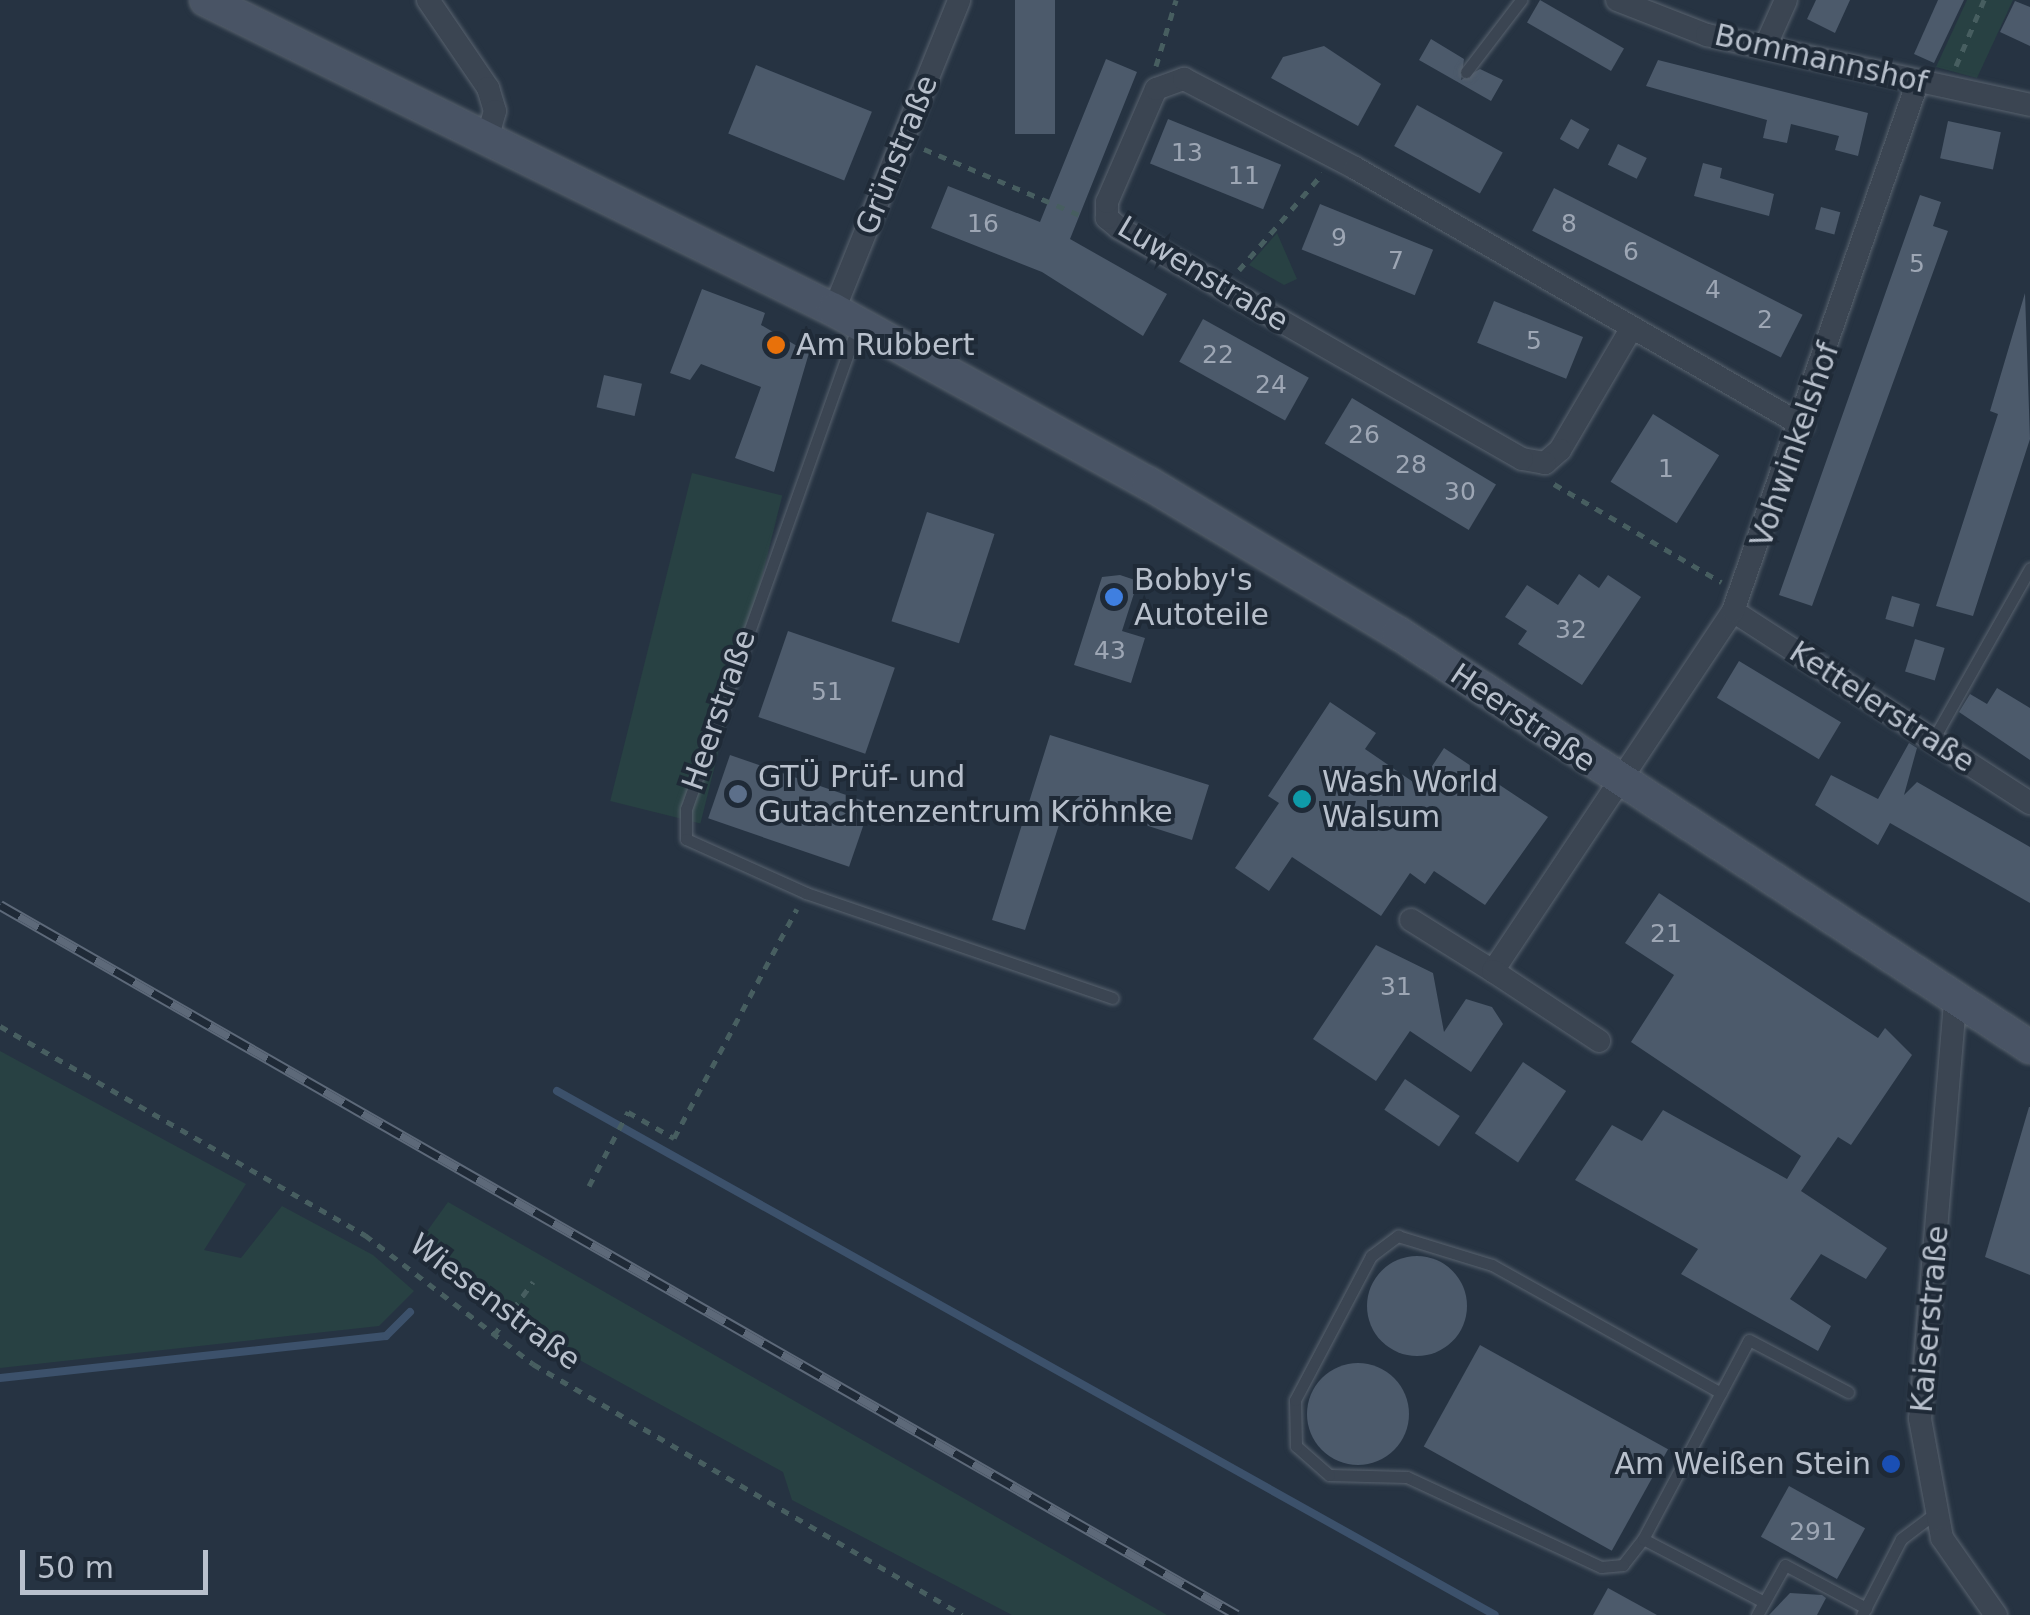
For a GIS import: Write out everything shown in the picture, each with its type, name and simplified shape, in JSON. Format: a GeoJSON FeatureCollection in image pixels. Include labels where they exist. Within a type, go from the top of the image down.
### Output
{"type":"FeatureCollection","features":[{"type":"Feature","properties":{"kind":"main road","name":"Heerstraße"},"geometry":{"type":"LineString","coordinates":[[206,0],[846,317],[1382,623],[1617,782],[1955,1003],[2030,1047]]}},
{"type":"Feature","properties":{"kind":"street"},"geometry":{"type":"LineString","coordinates":[[428,0],[488,88],[495,111],[487,140]]}},
{"type":"Feature","properties":{"kind":"street","name":"Grünstraße"},"geometry":{"type":"LineString","coordinates":[[846,317],[903,140],[959,0]]}},
{"type":"Feature","properties":{"kind":"street","name":"Bommannshof"},"geometry":{"type":"LineString","coordinates":[[1616,0],[1765,47],[2030,104]]}},
{"type":"Feature","properties":{"kind":"street"},"geometry":{"type":"LineString","coordinates":[[1765,47],[1786,0]]}},
{"type":"Feature","properties":{"kind":"street"},"geometry":{"type":"LineString","coordinates":[[1156,89],[1184,79],[1334,157],[1802,425]]}},
{"type":"Feature","properties":{"kind":"street","name":"Vohwinkelshof"},"geometry":{"type":"LineString","coordinates":[[1617,782],[1738,603],[1918,81]]}},
{"type":"Feature","properties":{"kind":"street","name":"Luwenstraße"},"geometry":{"type":"LineString","coordinates":[[1156,89],[1107,218],[1522,460],[1546,463]]}},
{"type":"Feature","properties":{"kind":"street"},"geometry":{"type":"LineString","coordinates":[[1546,463],[1631,329]]}},
{"type":"Feature","properties":{"kind":"street","name":"Kettelerstraße"},"geometry":{"type":"LineString","coordinates":[[1738,603],[2030,804]]}},
{"type":"Feature","properties":{"kind":"street","name":"Heerstraße"},"geometry":{"type":"LineString","coordinates":[[1493,970],[1617,782]]}},
{"type":"Feature","properties":{"kind":"street"},"geometry":{"type":"LineString","coordinates":[[1411,920],[1599,1041]]}},
{"type":"Feature","properties":{"kind":"street","name":"Kaiserstraße"},"geometry":{"type":"LineString","coordinates":[[1955,1003],[1920,1419],[1933,1515],[1996,1615]]}},
{"type":"Feature","properties":{"kind":"lane"},"geometry":{"type":"LineString","coordinates":[[1466,72],[1521,0]]}},
{"type":"Feature","properties":{"kind":"lane","name":"Heerstraße"},"geometry":{"type":"LineString","coordinates":[[846,317],[686,809],[686,839],[806,893],[1112,998]]}},
{"type":"Feature","properties":{"kind":"lane"},"geometry":{"type":"LineString","coordinates":[[1934,738],[2030,568]]}},
{"type":"Feature","properties":{"kind":"lane"},"geometry":{"type":"LineString","coordinates":[[1720,1393],[1492,1266],[1398,1236],[1371,1256],[1296,1400],[1296,1446],[1329,1475],[1408,1476],[1601,1567],[1622,1565],[1643,1539],[1749,1340],[1848,1392]]}},
{"type":"Feature","properties":{"kind":"lane"},"geometry":{"type":"LineString","coordinates":[[1757,1615],[1785,1565],[1864,1612],[1901,1539],[1933,1515]]}},
{"type":"Feature","properties":{"kind":"lane"},"geometry":{"type":"LineString","coordinates":[[1643,1539],[1764,1602]]}},
{"type":"Feature","properties":{"kind":"path"},"geometry":{"type":"LineString","coordinates":[[1156,89],[1176,0]]}},
{"type":"Feature","properties":{"kind":"path"},"geometry":{"type":"LineString","coordinates":[[1949,88],[1984,0]]}},
{"type":"Feature","properties":{"kind":"path"},"geometry":{"type":"LineString","coordinates":[[903,140],[1083,217],[1107,218]]}},
{"type":"Feature","properties":{"kind":"path"},"geometry":{"type":"LineString","coordinates":[[1224,288],[1334,157]]}},
{"type":"Feature","properties":{"kind":"path"},"geometry":{"type":"LineString","coordinates":[[1546,463],[1558,490],[1738,603]]}},
{"type":"Feature","properties":{"kind":"path"},"geometry":{"type":"LineString","coordinates":[[589,1186],[628,1112],[674,1138],[806,893]]}},
{"type":"Feature","properties":{"kind":"path","name":"Wiesenstraße"},"geometry":{"type":"LineString","coordinates":[[0,1026],[365,1236],[494,1335],[962,1615]]}},
{"type":"Feature","properties":{"kind":"path"},"geometry":{"type":"LineString","coordinates":[[494,1335],[533,1282]]}},
{"type":"Feature","properties":{"kind":"green space"},"geometry":{"type":"Polygon","coordinates":[[[1967,0],[2013,0],[1977,78],[1936,67],[1967,0]]]}},
{"type":"Feature","properties":{"kind":"green space"},"geometry":{"type":"Polygon","coordinates":[[[1277,233],[1297,279],[1284,285],[1249,265],[1277,233]]]}},
{"type":"Feature","properties":{"kind":"green space"},"geometry":{"type":"Polygon","coordinates":[[[692,473],[782,495],[700,823],[610,801],[692,473]]]}},
{"type":"Feature","properties":{"kind":"green space"},"geometry":{"type":"Polygon","coordinates":[[[0,1051],[246,1184],[204,1250],[241,1258],[282,1206],[373,1255],[414,1291],[379,1326],[0,1368],[0,1051]]]}},
{"type":"Feature","properties":{"kind":"green space"},"geometry":{"type":"Polygon","coordinates":[[[448,1202],[1167,1615],[1012,1615],[792,1500],[783,1472],[545,1341],[415,1248],[448,1202]]]}},
{"type":"Feature","properties":{"kind":"building"},"geometry":{"type":"Polygon","coordinates":[[[1015,0],[1055,0],[1055,134],[1015,134],[1015,0]]]}},
{"type":"Feature","properties":{"kind":"building"},"geometry":{"type":"Polygon","coordinates":[[[1540,0],[1624,48],[1611,71],[1527,23],[1540,0]]]}},
{"type":"Feature","properties":{"kind":"building"},"geometry":{"type":"Polygon","coordinates":[[[1816,0],[1850,0],[1835,33],[1807,19],[1816,0]]]}},
{"type":"Feature","properties":{"kind":"building"},"geometry":{"type":"Polygon","coordinates":[[[1938,0],[1964,0],[1934,63],[1914,54],[1938,0]]]}},
{"type":"Feature","properties":{"kind":"building"},"geometry":{"type":"Polygon","coordinates":[[[2015,1],[2030,7],[2030,46],[2000,32],[2015,1]]]}},
{"type":"Feature","properties":{"kind":"building"},"geometry":{"type":"Polygon","coordinates":[[[1431,39],[1464,59],[1461,80],[1480,69],[1503,80],[1491,101],[1419,60],[1431,39]]]}},
{"type":"Feature","properties":{"kind":"building"},"geometry":{"type":"Polygon","coordinates":[[[1324,46],[1381,84],[1358,126],[1271,78],[1283,57],[1324,46]]]}},
{"type":"Feature","properties":{"kind":"building"},"geometry":{"type":"Polygon","coordinates":[[[1106,59],[1137,72],[1070,239],[1167,294],[1143,336],[1042,272],[931,228],[948,186],[1040,222],[1106,59]]]}},
{"type":"Feature","properties":{"kind":"building"},"geometry":{"type":"Polygon","coordinates":[[[1658,60],[1868,113],[1858,156],[1835,150],[1839,136],[1791,124],[1787,143],[1763,138],[1767,120],[1646,86],[1658,60]]]}},
{"type":"Feature","properties":{"kind":"building"},"geometry":{"type":"Polygon","coordinates":[[[756,65],[872,112],[844,180],[728,134],[756,65]]]}},
{"type":"Feature","properties":{"kind":"building"},"geometry":{"type":"Polygon","coordinates":[[[1417,105],[1503,153],[1480,194],[1394,146],[1417,105]]]}},
{"type":"Feature","properties":{"kind":"building"},"geometry":{"type":"Polygon","coordinates":[[[1168,119],[1281,165],[1263,209],[1150,164],[1168,119]]]}},
{"type":"Feature","properties":{"kind":"building"},"geometry":{"type":"Polygon","coordinates":[[[1571,119],[1589,129],[1578,149],[1560,139],[1571,119]]]}},
{"type":"Feature","properties":{"kind":"building"},"geometry":{"type":"Polygon","coordinates":[[[1948,121],[2001,132],[1993,169],[1940,158],[1948,121]]]}},
{"type":"Feature","properties":{"kind":"building"},"geometry":{"type":"Polygon","coordinates":[[[1618,144],[1647,158],[1637,179],[1608,165],[1618,144]]]}},
{"type":"Feature","properties":{"kind":"building"},"geometry":{"type":"Polygon","coordinates":[[[1703,163],[1722,168],[1720,178],[1774,194],[1769,216],[1694,196],[1703,163]]]}},
{"type":"Feature","properties":{"kind":"building"},"geometry":{"type":"Polygon","coordinates":[[[1554,188],[1803,315],[1781,357],[1532,231],[1554,188]]]}},
{"type":"Feature","properties":{"kind":"building"},"geometry":{"type":"Polygon","coordinates":[[[1920,195],[1941,202],[1933,226],[1948,231],[1812,606],[1779,595],[1920,195]]]}},
{"type":"Feature","properties":{"kind":"building"},"geometry":{"type":"Polygon","coordinates":[[[1320,204],[1433,250],[1415,295],[1302,249],[1320,204]]]}},
{"type":"Feature","properties":{"kind":"building"},"geometry":{"type":"Polygon","coordinates":[[[1821,207],[1840,212],[1834,234],[1815,229],[1821,207]]]}},
{"type":"Feature","properties":{"kind":"building"},"geometry":{"type":"Polygon","coordinates":[[[702,289],[765,313],[761,325],[809,353],[774,472],[735,458],[761,387],[701,364],[690,380],[670,373],[702,289]]]}},
{"type":"Feature","properties":{"kind":"building"},"geometry":{"type":"Polygon","coordinates":[[[2025,293],[2030,439],[1973,616],[1936,606],[1998,414],[1990,411],[2025,293]]]}},
{"type":"Feature","properties":{"kind":"building"},"geometry":{"type":"Polygon","coordinates":[[[1494,301],[1583,337],[1566,379],[1477,343],[1494,301]]]}},
{"type":"Feature","properties":{"kind":"building"},"geometry":{"type":"Polygon","coordinates":[[[1203,319],[1309,378],[1285,421],[1179,362],[1203,319]]]}},
{"type":"Feature","properties":{"kind":"building"},"geometry":{"type":"Polygon","coordinates":[[[604,375],[642,384],[635,416],[597,407],[604,375]]]}},
{"type":"Feature","properties":{"kind":"building"},"geometry":{"type":"Polygon","coordinates":[[[1352,398],[1496,485],[1469,530],[1325,443],[1352,398]]]}},
{"type":"Feature","properties":{"kind":"building"},"geometry":{"type":"Polygon","coordinates":[[[1653,414],[1719,455],[1677,523],[1611,482],[1653,414]]]}},
{"type":"Feature","properties":{"kind":"building"},"geometry":{"type":"Polygon","coordinates":[[[927,512],[995,534],[959,643],[891,621],[927,512]]]}},
{"type":"Feature","properties":{"kind":"building"},"geometry":{"type":"Polygon","coordinates":[[[1579,574],[1599,588],[1608,575],[1641,597],[1582,685],[1518,644],[1527,631],[1505,617],[1527,585],[1558,605],[1579,574]]]}},
{"type":"Feature","properties":{"kind":"building"},"geometry":{"type":"Polygon","coordinates":[[[1120,575],[1138,581],[1122,631],[1145,638],[1131,683],[1074,665],[1102,577],[1120,575]]]}},
{"type":"Feature","properties":{"kind":"building"},"geometry":{"type":"Polygon","coordinates":[[[1892,596],[1920,604],[1913,627],[1885,619],[1892,596]]]}},
{"type":"Feature","properties":{"kind":"building"},"geometry":{"type":"Polygon","coordinates":[[[788,631],[895,668],[865,754],[758,717],[788,631]]]}},
{"type":"Feature","properties":{"kind":"building"},"geometry":{"type":"Polygon","coordinates":[[[1915,639],[1945,648],[1935,681],[1905,672],[1915,639]]]}},
{"type":"Feature","properties":{"kind":"building"},"geometry":{"type":"Polygon","coordinates":[[[1739,661],[1841,722],[1819,759],[1717,698],[1739,661]]]}},
{"type":"Feature","properties":{"kind":"building"},"geometry":{"type":"Polygon","coordinates":[[[1997,688],[2030,708],[2030,760],[1959,712],[1970,694],[1987,704],[1997,688]]]}},
{"type":"Feature","properties":{"kind":"building"},"geometry":{"type":"Polygon","coordinates":[[[1330,702],[1376,733],[1365,749],[1419,786],[1444,748],[1548,817],[1485,905],[1434,871],[1425,884],[1410,873],[1381,916],[1292,857],[1269,891],[1235,868],[1279,803],[1268,796],[1330,702]]]}},
{"type":"Feature","properties":{"kind":"building"},"geometry":{"type":"Polygon","coordinates":[[[1050,735],[1209,785],[1192,840],[1067,800],[1025,930],[992,920],[1050,735]]]}},
{"type":"Feature","properties":{"kind":"building"},"geometry":{"type":"Polygon","coordinates":[[[1909,743],[1917,748],[1904,795],[1917,782],[2030,847],[2030,903],[1890,823],[1878,845],[1815,805],[1831,775],[1878,799],[1909,743]]]}},
{"type":"Feature","properties":{"kind":"building"},"geometry":{"type":"Polygon","coordinates":[[[730,755],[871,804],[849,867],[708,818],[730,755]]]}},
{"type":"Feature","properties":{"kind":"building"},"geometry":{"type":"Polygon","coordinates":[[[1659,893],[1878,1038],[1885,1028],[1912,1055],[1851,1145],[1838,1137],[1801,1191],[1887,1248],[1866,1279],[1821,1254],[1790,1299],[1831,1326],[1818,1351],[1681,1274],[1698,1249],[1575,1180],[1612,1125],[1642,1141],[1663,1110],[1787,1179],[1801,1156],[1631,1042],[1674,975],[1625,943],[1659,893]]]}},
{"type":"Feature","properties":{"kind":"building"},"geometry":{"type":"Polygon","coordinates":[[[1376,945],[1433,973],[1444,1032],[1466,999],[1492,1007],[1503,1024],[1471,1072],[1410,1031],[1376,1081],[1313,1039],[1376,945]]]}},
{"type":"Feature","properties":{"kind":"building"},"geometry":{"type":"Polygon","coordinates":[[[1523,1062],[1566,1091],[1518,1162],[1475,1133],[1523,1062]]]}},
{"type":"Feature","properties":{"kind":"building"},"geometry":{"type":"Polygon","coordinates":[[[1405,1079],[1460,1116],[1439,1147],[1384,1110],[1405,1079]]]}},
{"type":"Feature","properties":{"kind":"building"},"geometry":{"type":"Polygon","coordinates":[[[2030,1107],[2030,1275],[1985,1257],[2030,1107]]]}},
{"type":"Feature","properties":{"kind":"building"},"geometry":{"type":"Polygon","coordinates":[[[1417,1256],[1436,1260],[1453,1270],[1463,1287],[1467,1306],[1463,1325],[1453,1342],[1436,1352],[1417,1356],[1398,1352],[1381,1342],[1371,1325],[1367,1306],[1371,1287],[1381,1270],[1398,1260],[1417,1256]]]}},
{"type":"Feature","properties":{"kind":"building"},"geometry":{"type":"Polygon","coordinates":[[[1480,1345],[1668,1449],[1612,1551],[1424,1446],[1480,1345]]]}},
{"type":"Feature","properties":{"kind":"building"},"geometry":{"type":"Polygon","coordinates":[[[1358,1363],[1377,1367],[1394,1378],[1405,1395],[1409,1414],[1405,1433],[1394,1450],[1377,1461],[1358,1465],[1339,1461],[1322,1450],[1311,1433],[1307,1414],[1311,1395],[1322,1378],[1339,1367],[1358,1363]]]}},
{"type":"Feature","properties":{"kind":"building"},"geometry":{"type":"Polygon","coordinates":[[[1789,1486],[1865,1528],[1837,1579],[1761,1537],[1789,1486]]]}},
{"type":"Feature","properties":{"kind":"building"},"geometry":{"type":"Polygon","coordinates":[[[1608,1588],[1657,1615],[1593,1615],[1608,1588]]]}},
{"type":"Feature","properties":{"kind":"building"},"geometry":{"type":"Polygon","coordinates":[[[1790,1593],[1826,1598],[1817,1615],[1769,1615],[1790,1593]]]}},
{"type":"Feature","properties":{"kind":"waterway"},"geometry":{"type":"LineString","coordinates":[[557,1091],[1495,1615]]}},
{"type":"Feature","properties":{"kind":"waterway"},"geometry":{"type":"LineString","coordinates":[[0,1378],[386,1336],[410,1312]]}},
{"type":"Feature","properties":{"kind":"railway"},"geometry":{"type":"LineString","coordinates":[[0,905],[1237,1615]]}},
{"type":"Feature","properties":{"kind":"place","name":"Am Rubbert"},"geometry":{"type":"Point","coordinates":[776,345]}},
{"type":"Feature","properties":{"kind":"place","name":"Bobby's Autoteile"},"geometry":{"type":"Point","coordinates":[1114,597]}},
{"type":"Feature","properties":{"kind":"place","name":"GTÜ Prüf- und Gutachtenzentrum Kröhnke"},"geometry":{"type":"Point","coordinates":[738,794]}},
{"type":"Feature","properties":{"kind":"place","name":"Wash World Walsum"},"geometry":{"type":"Point","coordinates":[1302,799]}},
{"type":"Feature","properties":{"kind":"place","name":"Am Weißen Stein"},"geometry":{"type":"Point","coordinates":[1891,1464]}}]}
